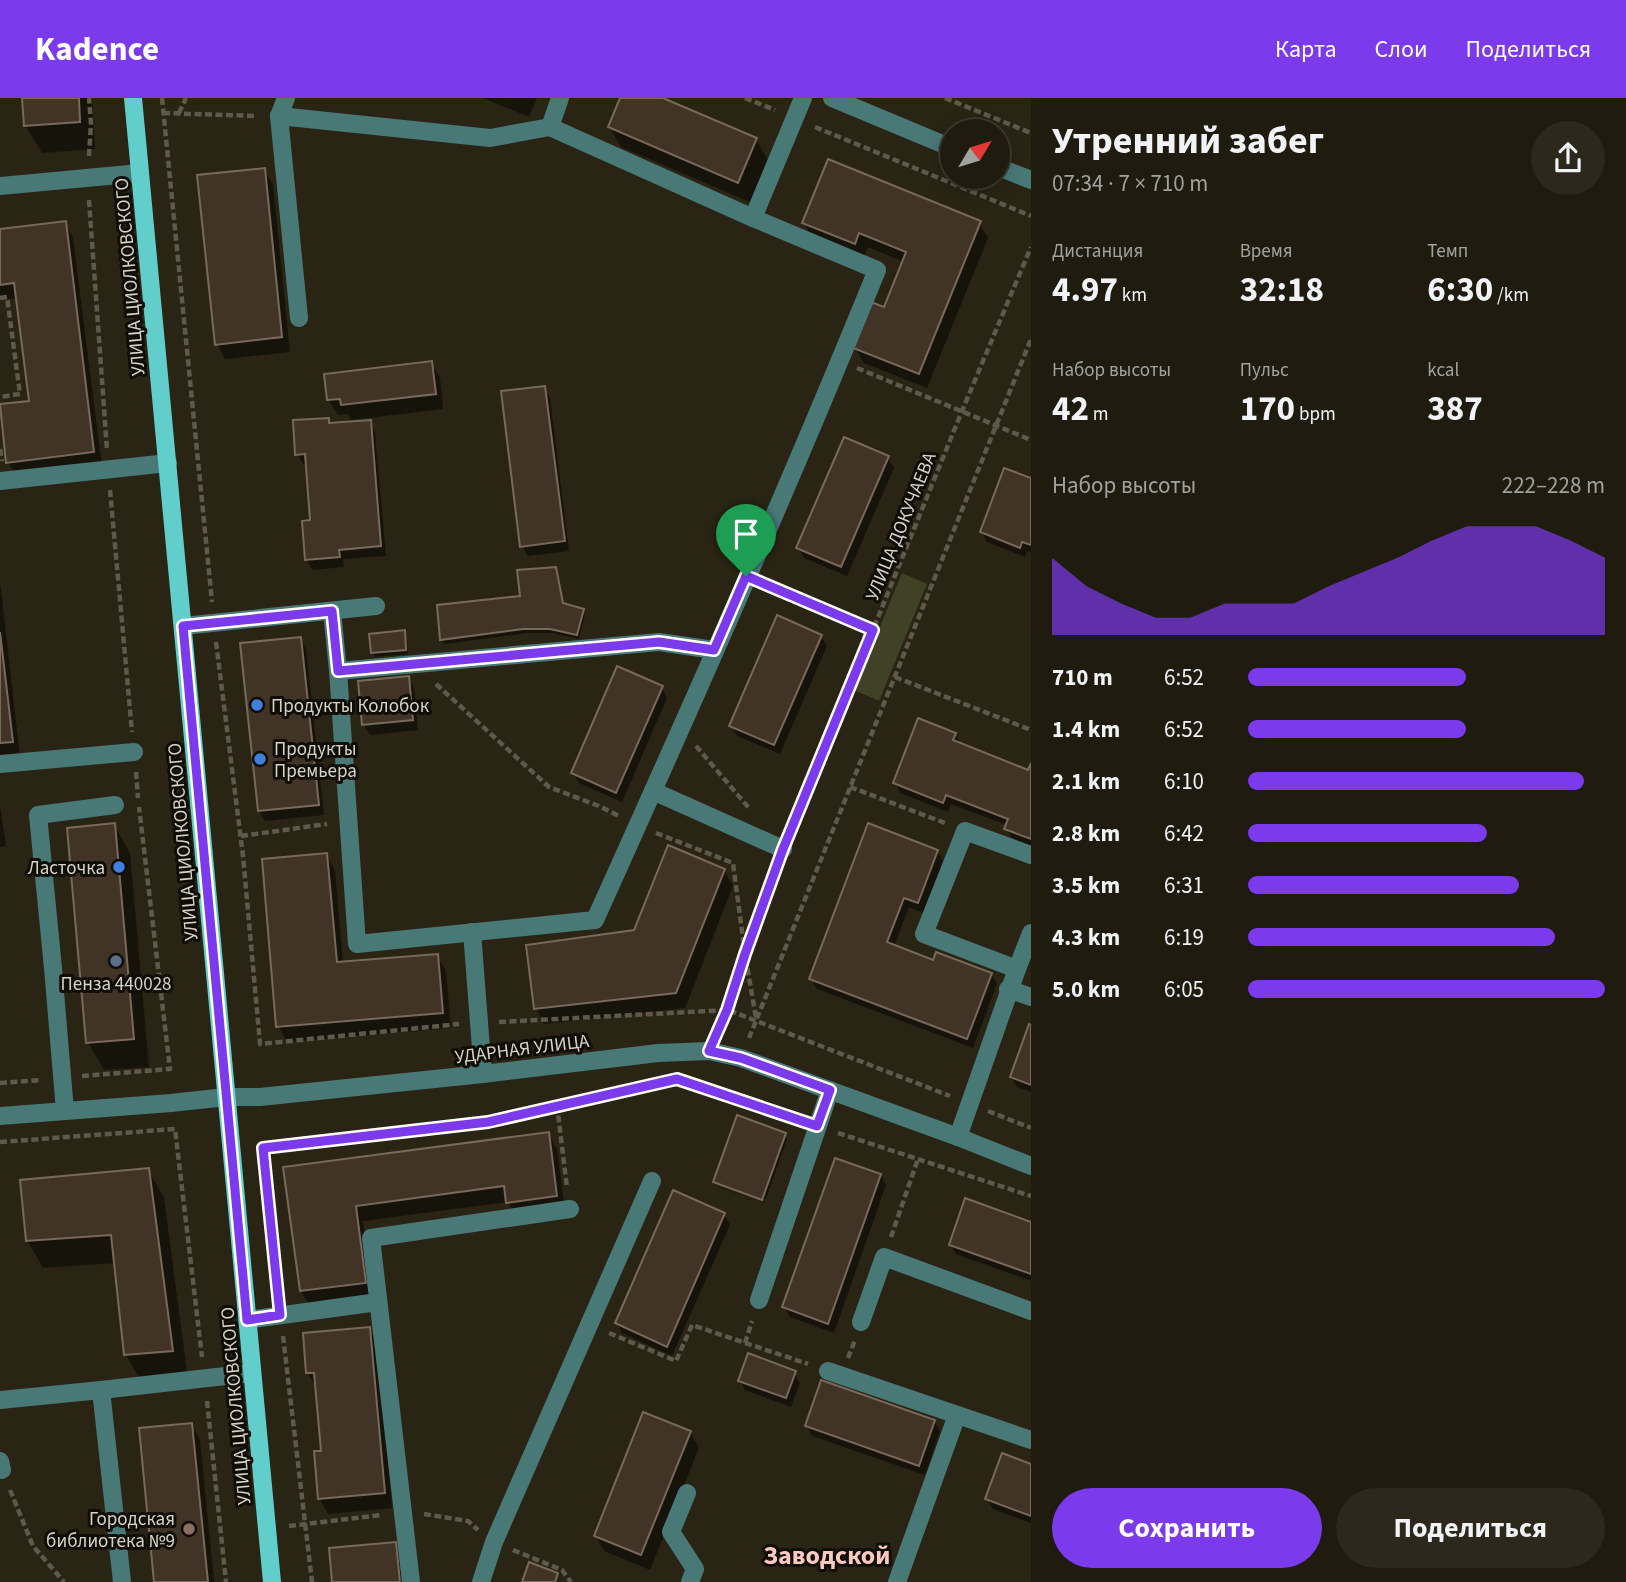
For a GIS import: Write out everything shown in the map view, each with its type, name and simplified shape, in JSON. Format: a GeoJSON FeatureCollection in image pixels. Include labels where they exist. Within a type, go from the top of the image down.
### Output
{"type":"FeatureCollection","features":[{"type":"Feature","properties":{"kind":"main road","name":"УЛИЦА ЦИОЛКОВСКОГО"},"geometry":{"type":"LineString","coordinates":[[133,98],[272,1582]]}},
{"type":"Feature","properties":{"kind":"street"},"geometry":{"type":"LineString","coordinates":[[286,98],[279,116],[299,318]]}},
{"type":"Feature","properties":{"kind":"street"},"geometry":{"type":"LineString","coordinates":[[550,127],[560,98]]}},
{"type":"Feature","properties":{"kind":"street"},"geometry":{"type":"LineString","coordinates":[[753,218],[803,98]]}},
{"type":"Feature","properties":{"kind":"street"},"geometry":{"type":"LineString","coordinates":[[832,98],[940,143]]}},
{"type":"Feature","properties":{"kind":"street"},"geometry":{"type":"LineString","coordinates":[[279,116],[490,138],[550,127],[877,270],[595,920],[357,944],[332,611]]}},
{"type":"Feature","properties":{"kind":"street"},"geometry":{"type":"LineString","coordinates":[[1010,172],[1031,180]]}},
{"type":"Feature","properties":{"kind":"street"},"geometry":{"type":"LineString","coordinates":[[0,186],[140,173]]}},
{"type":"Feature","properties":{"kind":"street"},"geometry":{"type":"LineString","coordinates":[[0,481],[168,463]]}},
{"type":"Feature","properties":{"kind":"street"},"geometry":{"type":"LineString","coordinates":[[183,626],[376,606]]}},
{"type":"Feature","properties":{"kind":"street"},"geometry":{"type":"LineString","coordinates":[[338,671],[659,642],[714,650]]}},
{"type":"Feature","properties":{"kind":"street"},"geometry":{"type":"LineString","coordinates":[[0,764],[134,752]]}},
{"type":"Feature","properties":{"kind":"street"},"geometry":{"type":"LineString","coordinates":[[653,791],[783,849]]}},
{"type":"Feature","properties":{"kind":"street"},"geometry":{"type":"LineString","coordinates":[[65,1111],[38,815],[115,805]]}},
{"type":"Feature","properties":{"kind":"street"},"geometry":{"type":"LineString","coordinates":[[1017,969],[924,934],[965,831],[1031,855]]}},
{"type":"Feature","properties":{"kind":"street"},"geometry":{"type":"LineString","coordinates":[[472,932],[483,1074]]}},
{"type":"Feature","properties":{"kind":"street"},"geometry":{"type":"LineString","coordinates":[[958,1137],[1031,933]]}},
{"type":"Feature","properties":{"kind":"street"},"geometry":{"type":"LineString","coordinates":[[1009,989],[1031,998]]}},
{"type":"Feature","properties":{"kind":"street","name":"УДАРНАЯ УЛИЦА"},"geometry":{"type":"LineString","coordinates":[[0,1116],[226,1097],[260,1097],[658,1053],[709,1051],[741,1058],[1031,1166]]}},
{"type":"Feature","properties":{"kind":"street"},"geometry":{"type":"LineString","coordinates":[[759,1300],[830,1090]]}},
{"type":"Feature","properties":{"kind":"street"},"geometry":{"type":"LineString","coordinates":[[481,1582],[494,1542],[652,1181]]}},
{"type":"Feature","properties":{"kind":"street"},"geometry":{"type":"LineString","coordinates":[[411,1582],[371,1238],[570,1209]]}},
{"type":"Feature","properties":{"kind":"street"},"geometry":{"type":"LineString","coordinates":[[861,1322],[884,1257],[1031,1311]]}},
{"type":"Feature","properties":{"kind":"street"},"geometry":{"type":"LineString","coordinates":[[247,1320],[378,1302]]}},
{"type":"Feature","properties":{"kind":"street"},"geometry":{"type":"LineString","coordinates":[[0,1400],[252,1373]]}},
{"type":"Feature","properties":{"kind":"street"},"geometry":{"type":"LineString","coordinates":[[835,1374],[1031,1440]]}},
{"type":"Feature","properties":{"kind":"street"},"geometry":{"type":"LineString","coordinates":[[102,1390],[122,1582]]}},
{"type":"Feature","properties":{"kind":"street"},"geometry":{"type":"LineString","coordinates":[[897,1582],[957,1415]]}},
{"type":"Feature","properties":{"kind":"street"},"geometry":{"type":"LineString","coordinates":[[687,1493],[671,1532],[695,1569],[690,1582]]}},
{"type":"Feature","properties":{"kind":"path"},"geometry":{"type":"LineString","coordinates":[[89,98],[91,124],[87,179],[109,470],[138,803],[170,1069]]}},
{"type":"Feature","properties":{"kind":"path"},"geometry":{"type":"LineString","coordinates":[[162,98],[214,624]]}},
{"type":"Feature","properties":{"kind":"path"},"geometry":{"type":"LineString","coordinates":[[179,114],[186,98]]}},
{"type":"Feature","properties":{"kind":"path"},"geometry":{"type":"LineString","coordinates":[[745,98],[1031,216]]}},
{"type":"Feature","properties":{"kind":"path"},"geometry":{"type":"LineString","coordinates":[[945,98],[1031,133]]}},
{"type":"Feature","properties":{"kind":"path"},"geometry":{"type":"LineString","coordinates":[[163,113],[279,116]]}},
{"type":"Feature","properties":{"kind":"path","name":"УЛИЦА ДОКУЧАЕВА"},"geometry":{"type":"LineString","coordinates":[[709,1051],[727,1010],[783,849],[1031,247]]}},
{"type":"Feature","properties":{"kind":"path"},"geometry":{"type":"LineString","coordinates":[[0,298],[7,297],[20,394],[0,397]]}},
{"type":"Feature","properties":{"kind":"path"},"geometry":{"type":"LineString","coordinates":[[741,1058],[1031,339]]}},
{"type":"Feature","properties":{"kind":"path"},"geometry":{"type":"LineString","coordinates":[[840,360],[1031,440]]}},
{"type":"Feature","properties":{"kind":"path"},"geometry":{"type":"LineString","coordinates":[[746,576],[873,630]]}},
{"type":"Feature","properties":{"kind":"path"},"geometry":{"type":"LineString","coordinates":[[895,677],[1031,730]]}},
{"type":"Feature","properties":{"kind":"path"},"geometry":{"type":"LineString","coordinates":[[680,728],[749,809]]}},
{"type":"Feature","properties":{"kind":"path"},"geometry":{"type":"LineString","coordinates":[[850,788],[965,831]]}},
{"type":"Feature","properties":{"kind":"path"},"geometry":{"type":"LineString","coordinates":[[241,836],[349,821]]}},
{"type":"Feature","properties":{"kind":"path"},"geometry":{"type":"LineString","coordinates":[[756,1021],[1031,1128]]}},
{"type":"Feature","properties":{"kind":"path"},"geometry":{"type":"LineString","coordinates":[[312,1582],[263,1148],[488,1122],[677,1079],[1031,1196]]}},
{"type":"Feature","properties":{"kind":"path"},"geometry":{"type":"LineString","coordinates":[[557,1105],[570,1209]]}},
{"type":"Feature","properties":{"kind":"path"},"geometry":{"type":"LineString","coordinates":[[0,1142],[175,1129]]}},
{"type":"Feature","properties":{"kind":"path"},"geometry":{"type":"LineString","coordinates":[[884,1257],[918,1159]]}},
{"type":"Feature","properties":{"kind":"path"},"geometry":{"type":"LineString","coordinates":[[589,1324],[676,1361],[692,1325],[835,1374],[861,1322]]}},
{"type":"Feature","properties":{"kind":"path"},"geometry":{"type":"LineString","coordinates":[[1,1465],[33,1546],[64,1582]]}},
{"type":"Feature","properties":{"kind":"green space"},"geometry":{"type":"Polygon","coordinates":[[[902,573],[927,584],[879,701],[854,690],[902,573]]]}},
{"type":"Feature","properties":{"kind":"building"},"geometry":{"type":"Polygon","coordinates":[[[22,98],[79,98],[80,122],[24,126],[22,98]]]}},
{"type":"Feature","properties":{"kind":"building"},"geometry":{"type":"Polygon","coordinates":[[[620,98],[663,98],[757,138],[738,183],[608,127],[620,98]]]}},
{"type":"Feature","properties":{"kind":"building"},"geometry":{"type":"Polygon","coordinates":[[[828,159],[981,221],[919,374],[853,348],[871,302],[884,307],[906,252],[859,233],[855,244],[802,223],[828,159]]]}},
{"type":"Feature","properties":{"kind":"building"},"geometry":{"type":"Polygon","coordinates":[[[265,168],[282,337],[215,345],[197,175],[265,168]]]}},
{"type":"Feature","properties":{"kind":"building"},"geometry":{"type":"Polygon","coordinates":[[[66,221],[94,452],[6,463],[0,404],[29,401],[14,283],[0,285],[0,229],[66,221]]]}},
{"type":"Feature","properties":{"kind":"building"},"geometry":{"type":"Polygon","coordinates":[[[432,361],[436,394],[341,405],[340,399],[327,400],[324,374],[432,361]]]}},
{"type":"Feature","properties":{"kind":"building"},"geometry":{"type":"Polygon","coordinates":[[[545,386],[565,541],[520,547],[501,391],[545,386]]]}},
{"type":"Feature","properties":{"kind":"building"},"geometry":{"type":"Polygon","coordinates":[[[329,418],[329,423],[371,420],[381,546],[339,550],[340,557],[305,560],[302,521],[310,520],[305,454],[295,455],[293,420],[329,418]]]}},
{"type":"Feature","properties":{"kind":"building"},"geometry":{"type":"Polygon","coordinates":[[[844,437],[889,456],[841,567],[796,548],[844,437]]]}},
{"type":"Feature","properties":{"kind":"building"},"geometry":{"type":"Polygon","coordinates":[[[1004,468],[1031,478],[1031,545],[1022,542],[1020,548],[980,532],[1004,468]]]}},
{"type":"Feature","properties":{"kind":"building"},"geometry":{"type":"Polygon","coordinates":[[[556,567],[563,603],[584,609],[577,635],[550,629],[523,629],[440,640],[437,605],[520,596],[517,570],[556,567]]]}},
{"type":"Feature","properties":{"kind":"building"},"geometry":{"type":"Polygon","coordinates":[[[777,615],[822,635],[774,745],[729,726],[777,615]]]}},
{"type":"Feature","properties":{"kind":"building"},"geometry":{"type":"Polygon","coordinates":[[[405,630],[406,650],[371,653],[369,634],[405,630]]]}},
{"type":"Feature","properties":{"kind":"building"},"geometry":{"type":"Polygon","coordinates":[[[0,632],[13,742],[0,743],[0,632]]]}},
{"type":"Feature","properties":{"kind":"building"},"geometry":{"type":"Polygon","coordinates":[[[301,637],[319,805],[258,811],[240,643],[301,637]]]}},
{"type":"Feature","properties":{"kind":"building"},"geometry":{"type":"Polygon","coordinates":[[[617,666],[663,686],[616,793],[571,773],[617,666]]]}},
{"type":"Feature","properties":{"kind":"building"},"geometry":{"type":"Polygon","coordinates":[[[409,676],[413,720],[362,725],[358,681],[409,676]]]}},
{"type":"Feature","properties":{"kind":"building"},"geometry":{"type":"Polygon","coordinates":[[[918,718],[956,733],[953,740],[1028,770],[1031,763],[1031,839],[1004,829],[1008,819],[946,795],[943,803],[893,783],[918,718]]]}},
{"type":"Feature","properties":{"kind":"building"},"geometry":{"type":"Polygon","coordinates":[[[115,823],[134,1039],[86,1043],[67,828],[115,823]]]}},
{"type":"Feature","properties":{"kind":"building"},"geometry":{"type":"Polygon","coordinates":[[[868,823],[938,850],[918,903],[904,898],[887,942],[933,960],[936,952],[992,973],[967,1039],[809,979],[868,823]]]}},
{"type":"Feature","properties":{"kind":"building"},"geometry":{"type":"Polygon","coordinates":[[[668,845],[725,869],[676,993],[534,1009],[526,945],[634,930],[668,845]]]}},
{"type":"Feature","properties":{"kind":"building"},"geometry":{"type":"Polygon","coordinates":[[[327,853],[337,962],[438,954],[443,1013],[276,1027],[262,859],[327,853]]]}},
{"type":"Feature","properties":{"kind":"building"},"geometry":{"type":"Polygon","coordinates":[[[1029,1024],[1031,1025],[1031,1085],[1010,1077],[1029,1024]]]}},
{"type":"Feature","properties":{"kind":"building"},"geometry":{"type":"Polygon","coordinates":[[[737,1115],[786,1133],[762,1200],[713,1182],[737,1115]]]}},
{"type":"Feature","properties":{"kind":"building"},"geometry":{"type":"Polygon","coordinates":[[[549,1132],[557,1196],[506,1203],[504,1186],[356,1206],[366,1283],[300,1291],[283,1167],[549,1132]]]}},
{"type":"Feature","properties":{"kind":"building"},"geometry":{"type":"Polygon","coordinates":[[[835,1158],[881,1174],[828,1324],[782,1307],[835,1158]]]}},
{"type":"Feature","properties":{"kind":"building"},"geometry":{"type":"Polygon","coordinates":[[[149,1168],[173,1351],[124,1355],[111,1235],[26,1241],[20,1180],[149,1168]]]}},
{"type":"Feature","properties":{"kind":"building"},"geometry":{"type":"Polygon","coordinates":[[[673,1190],[725,1213],[667,1347],[615,1323],[673,1190]]]}},
{"type":"Feature","properties":{"kind":"building"},"geometry":{"type":"Polygon","coordinates":[[[965,1198],[1031,1222],[1031,1274],[949,1245],[965,1198]]]}},
{"type":"Feature","properties":{"kind":"building"},"geometry":{"type":"Polygon","coordinates":[[[370,1327],[385,1493],[318,1499],[314,1451],[321,1451],[314,1373],[306,1373],[303,1333],[370,1327]]]}},
{"type":"Feature","properties":{"kind":"building"},"geometry":{"type":"Polygon","coordinates":[[[748,1353],[796,1371],[786,1398],[738,1381],[748,1353]]]}},
{"type":"Feature","properties":{"kind":"building"},"geometry":{"type":"Polygon","coordinates":[[[821,1380],[935,1420],[919,1466],[805,1426],[821,1380]]]}},
{"type":"Feature","properties":{"kind":"building"},"geometry":{"type":"Polygon","coordinates":[[[643,1412],[691,1431],[641,1555],[594,1536],[643,1412]]]}},
{"type":"Feature","properties":{"kind":"building"},"geometry":{"type":"Polygon","coordinates":[[[192,1423],[208,1582],[154,1582],[139,1428],[192,1423]]]}},
{"type":"Feature","properties":{"kind":"building"},"geometry":{"type":"Polygon","coordinates":[[[1002,1453],[1031,1464],[1031,1516],[985,1499],[1002,1453]]]}},
{"type":"Feature","properties":{"kind":"building"},"geometry":{"type":"Polygon","coordinates":[[[396,1542],[400,1582],[332,1582],[329,1548],[396,1542]]]}},
{"type":"Feature","properties":{"kind":"building"},"geometry":{"type":"Polygon","coordinates":[[[529,1562],[558,1573],[555,1582],[522,1582],[529,1562]]]}},
{"type":"Feature","properties":{"kind":"place","name":"Продукты Колобок"},"geometry":{"type":"Point","coordinates":[257,705]}},
{"type":"Feature","properties":{"kind":"place","name":"Продукты Премьера"},"geometry":{"type":"Point","coordinates":[260,759]}},
{"type":"Feature","properties":{"kind":"place","name":"Ласточка"},"geometry":{"type":"Point","coordinates":[119,867]}},
{"type":"Feature","properties":{"kind":"place","name":"Пенза 440028"},"geometry":{"type":"Point","coordinates":[116,961]}},
{"type":"Feature","properties":{"kind":"place","name":"Городская библиотека №9"},"geometry":{"type":"Point","coordinates":[189,1529]}},
{"type":"Feature","properties":{"kind":"district","name":"Заводской"},"geometry":{"type":"Point","coordinates":[827,1555]}},
{"type":"Feature","properties":{"kind":"route"},"geometry":{"type":"LineString","coordinates":[[746,576],[873,630],[783,849],[727,1010],[709,1051],[741,1058],[830,1090],[817,1126],[677,1079],[488,1122],[263,1148],[280,1315],[247,1320],[183,626],[332,611],[338,671],[659,642],[714,650],[746,576]]}}]}
